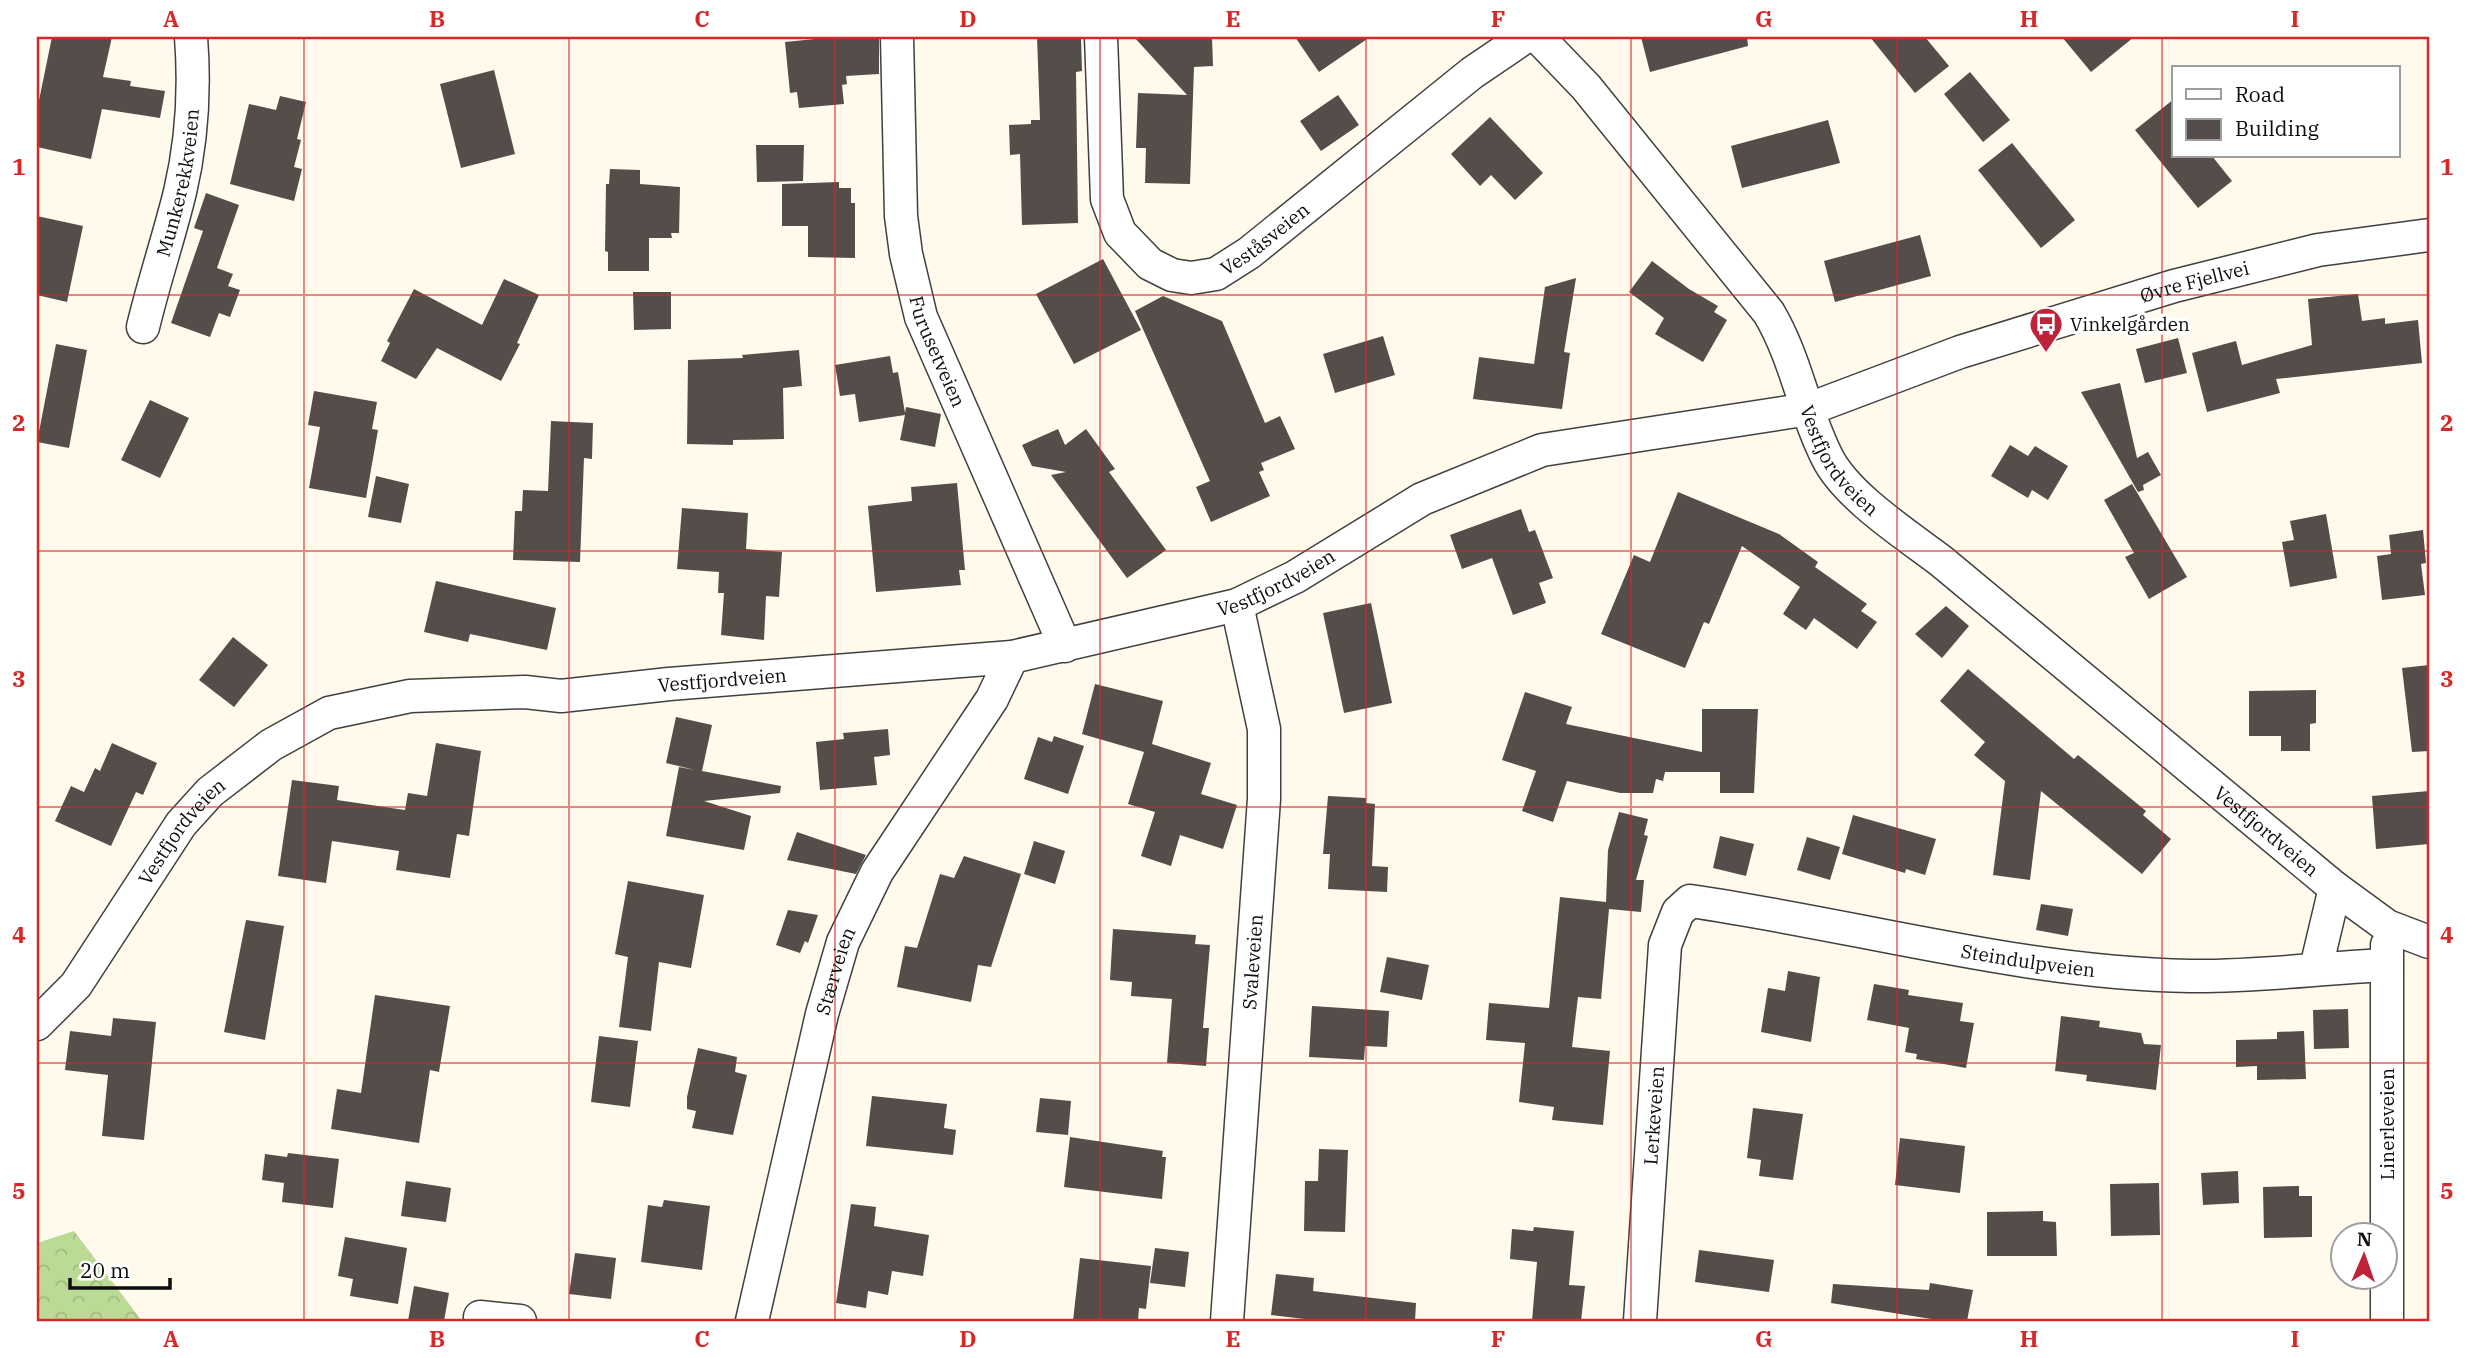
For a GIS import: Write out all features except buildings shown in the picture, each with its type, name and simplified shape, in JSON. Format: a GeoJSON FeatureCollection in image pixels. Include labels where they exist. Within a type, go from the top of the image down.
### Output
{"type":"FeatureCollection","features":[{"type":"Feature","properties":{"kind":"street","name":"Munkerekkveien"},"geometry":{"type":"LineString","coordinates":[[144,327],[180,190],[191,130],[194,70],[191,37]]}},
{"type":"Feature","properties":{"kind":"street","name":"Furusetveien"},"geometry":{"type":"LineString","coordinates":[[897,37],[901,216],[906,254],[921,317],[1065,646]]}},
{"type":"Feature","properties":{"kind":"street","name":"Veståsveien"},"geometry":{"type":"LineString","coordinates":[[1101,37],[1107,199],[1120,233],[1150,264],[1172,275],[1191,278],[1216,274],[1249,253],[1472,73],[1525,37]]}},
{"type":"Feature","properties":{"kind":"street"},"geometry":{"type":"LineString","coordinates":[[1538,37],[1586,87],[1769,313],[1787,343],[1809,409]]}},
{"type":"Feature","properties":{"kind":"street","name":"Øvre Fjellvei"},"geometry":{"type":"LineString","coordinates":[[1809,409],[1960,352],[2174,286],[2318,250],[2429,235]]}},
{"type":"Feature","properties":{"kind":"street","name":"Vestfjordveien"},"geometry":{"type":"LineString","coordinates":[[37,1024],[76,985],[181,824],[210,792],[271,745],[329,713],[411,696],[525,692],[561,696],[669,684],[1012,657],[1237,606],[1295,577],[1422,499],[1542,450],[1809,409],[1828,459],[1881,516],[1941,561],[2335,888],[2387,926],[2429,942]]}},
{"type":"Feature","properties":{"kind":"street","name":"Svaleveien"},"geometry":{"type":"LineString","coordinates":[[1227,1321],[1264,799],[1262,716],[1237,606]]}},
{"type":"Feature","properties":{"kind":"street","name":"Stærveien"},"geometry":{"type":"LineString","coordinates":[[752,1321],[822,1014],[843,942],[877,872],[992,699],[1012,657]]}},
{"type":"Feature","properties":{"kind":"street"},"geometry":{"type":"LineString","coordinates":[[2316,968],[2335,888]]}},
{"type":"Feature","properties":{"kind":"street","name":"Steindulpveien"},"geometry":{"type":"LineString","coordinates":[[1678,912],[1690,901],[1985,955],[2096,969],[2191,976],[2386,965]]}},
{"type":"Feature","properties":{"kind":"street","name":"Lerkeveien"},"geometry":{"type":"LineString","coordinates":[[1640,1321],[1665,945],[1678,912]]}},
{"type":"Feature","properties":{"kind":"street","name":"Linerleveien"},"geometry":{"type":"LineString","coordinates":[[2387,926],[2387,1321]]}},
{"type":"Feature","properties":{"kind":"street"},"geometry":{"type":"LineString","coordinates":[[480,1317],[520,1321]]}},
{"type":"Feature","properties":{"kind":"green space"},"geometry":{"type":"Polygon","coordinates":[[[74,1231],[142,1321],[37,1321],[37,1243],[74,1231]]]}},
{"type":"Feature","properties":{"kind":"place","name":"Vinkelgården"},"geometry":{"type":"Point","coordinates":[2046,354]}}]}
